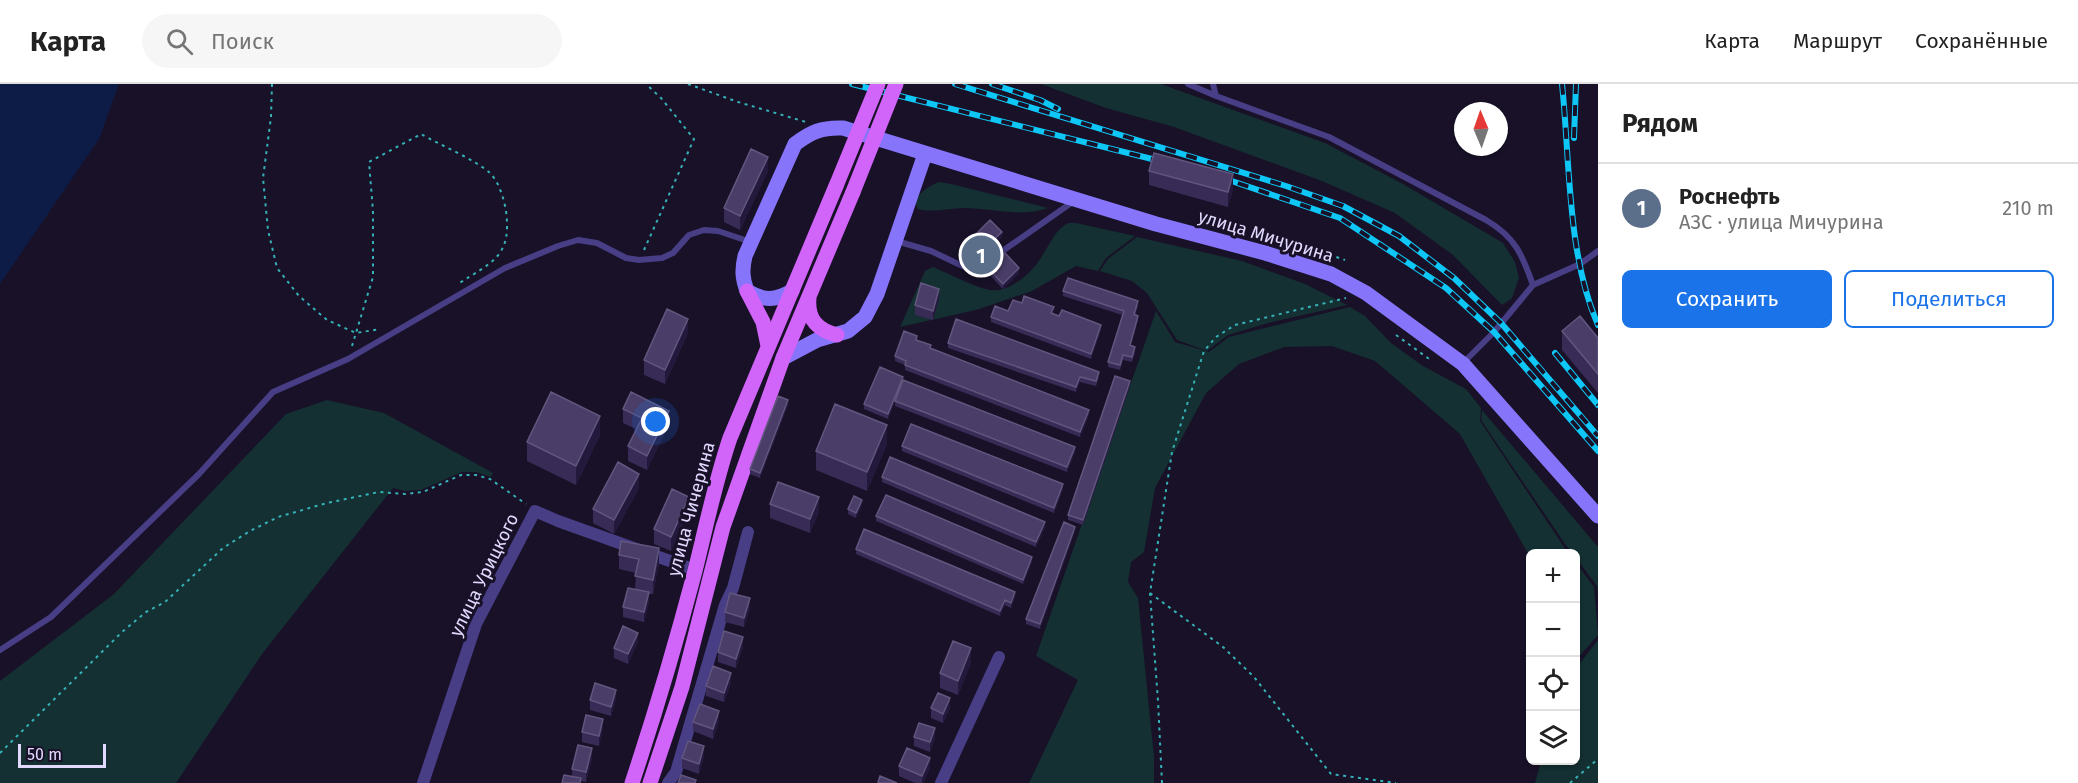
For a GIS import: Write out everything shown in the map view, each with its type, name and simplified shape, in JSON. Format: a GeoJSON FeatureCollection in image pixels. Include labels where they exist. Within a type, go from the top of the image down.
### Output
{"type":"FeatureCollection","features":[{"type":"Feature","properties":{"kind":"main road","name":"улица Чичерина"},"geometry":{"type":"LineString","coordinates":[[632,783],[650,730],[695,570],[718,473],[730,438],[878,84]]}},
{"type":"Feature","properties":{"kind":"main road","name":"улица Чичерина"},"geometry":{"type":"LineString","coordinates":[[650,783],[682,687],[723,526],[783,358],[896,84]]}},
{"type":"Feature","properties":{"kind":"main road","name":"улица Мичурина"},"geometry":{"type":"LineString","coordinates":[[826,128],[843,128],[1075,200],[1265,253],[1331,274],[1366,294],[1463,364],[1598,516]]}},
{"type":"Feature","properties":{"kind":"main road"},"geometry":{"type":"LineString","coordinates":[[769,347],[763,322],[747,291],[742,267],[795,144],[809,133],[826,128]]}},
{"type":"Feature","properties":{"kind":"main road"},"geometry":{"type":"LineString","coordinates":[[783,358],[817,340],[856,325],[865,317],[877,294],[925,154]]}},
{"type":"Feature","properties":{"kind":"main road"},"geometry":{"type":"LineString","coordinates":[[747,291],[756,297],[768,300],[780,298],[792,291]]}},
{"type":"Feature","properties":{"kind":"main road"},"geometry":{"type":"LineString","coordinates":[[810,295],[808,311],[814,324],[825,332],[837,334]]}},
{"type":"Feature","properties":{"kind":"street","name":"улица Урицкого"},"geometry":{"type":"LineString","coordinates":[[423,783],[476,624],[535,510],[558,521],[695,570]]}},
{"type":"Feature","properties":{"kind":"street"},"geometry":{"type":"LineString","coordinates":[[668,783],[676,772],[748,532]]}},
{"type":"Feature","properties":{"kind":"street"},"geometry":{"type":"LineString","coordinates":[[941,783],[999,657]]}},
{"type":"Feature","properties":{"kind":"lane"},"geometry":{"type":"LineString","coordinates":[[1188,84],[1329,136],[1502,230],[1516,244],[1525,261],[1533,285]]}},
{"type":"Feature","properties":{"kind":"lane"},"geometry":{"type":"LineString","coordinates":[[1213,84],[1216,96]]}},
{"type":"Feature","properties":{"kind":"lane"},"geometry":{"type":"LineString","coordinates":[[895,241],[931,251],[973,271],[1075,200]]}},
{"type":"Feature","properties":{"kind":"lane"},"geometry":{"type":"LineString","coordinates":[[0,650],[51,617],[199,474],[273,392],[348,359],[505,268],[558,246],[578,240],[597,243],[626,258],[639,260],[662,258],[673,253],[689,235],[704,230],[718,231],[751,242]]}},
{"type":"Feature","properties":{"kind":"lane"},"geometry":{"type":"LineString","coordinates":[[1463,364],[1494,332],[1533,285],[1580,264],[1598,251]]}},
{"type":"Feature","properties":{"kind":"path"},"geometry":{"type":"LineString","coordinates":[[272,84],[271,117],[263,178],[268,230],[277,268],[299,296],[327,321],[356,333],[388,327]]}},
{"type":"Feature","properties":{"kind":"path"},"geometry":{"type":"LineString","coordinates":[[639,260],[694,139],[661,98],[646,84]]}},
{"type":"Feature","properties":{"kind":"path"},"geometry":{"type":"LineString","coordinates":[[688,84],[738,102],[826,128]]}},
{"type":"Feature","properties":{"kind":"path"},"geometry":{"type":"LineString","coordinates":[[348,359],[373,277],[373,211],[369,162],[422,134],[491,174],[504,198],[508,225],[506,243],[493,262],[455,286]]}},
{"type":"Feature","properties":{"kind":"path","name":"улица Мичурина"},"geometry":{"type":"LineString","coordinates":[[1308,247],[1345,260]]}},
{"type":"Feature","properties":{"kind":"path"},"geometry":{"type":"LineString","coordinates":[[1162,783],[1150,593],[1172,452],[1204,351],[1216,337],[1235,325],[1366,294]]}},
{"type":"Feature","properties":{"kind":"path"},"geometry":{"type":"LineString","coordinates":[[1396,335],[1432,361]]}},
{"type":"Feature","properties":{"kind":"path"},"geometry":{"type":"LineString","coordinates":[[0,753],[122,632],[146,612],[165,602],[223,548],[278,517],[327,503],[379,492],[405,494],[423,492],[461,475],[476,475],[490,479],[535,510]]}},
{"type":"Feature","properties":{"kind":"path"},"geometry":{"type":"LineString","coordinates":[[1150,593],[1223,647],[1254,677],[1331,774],[1396,783]]}},
{"type":"Feature","properties":{"kind":"path"},"geometry":{"type":"LineString","coordinates":[[1570,783],[1598,759]]}},
{"type":"Feature","properties":{"kind":"green space"},"geometry":{"type":"Polygon","coordinates":[[[1041,84],[1161,84],[1325,143],[1403,184],[1503,243],[1515,262],[1519,278],[1512,298],[1502,305],[1453,255],[1395,213],[1322,181],[1174,127],[1106,108],[1041,84]]]}},
{"type":"Feature","properties":{"kind":"green space"},"geometry":{"type":"Polygon","coordinates":[[[939,182],[1048,208],[1028,212],[964,208],[918,209],[915,202],[920,195],[939,182]]]}},
{"type":"Feature","properties":{"kind":"green space"},"geometry":{"type":"Polygon","coordinates":[[[1068,223],[1135,236],[1106,258],[1098,271],[1076,266],[1032,291],[976,310],[900,327],[925,271],[933,267],[984,289],[1005,288],[1020,280],[1033,268],[1056,233],[1068,223]]]}},
{"type":"Feature","properties":{"kind":"green space"},"geometry":{"type":"Polygon","coordinates":[[[1137,237],[1242,261],[1305,284],[1347,305],[1268,323],[1228,335],[1207,351],[1177,340],[1147,293],[1132,281],[1100,271],[1108,259],[1137,237]]]}},
{"type":"Feature","properties":{"kind":"green space"},"geometry":{"type":"Polygon","coordinates":[[[1350,307],[1365,316],[1391,343],[1423,366],[1466,389],[1481,408],[1480,421],[1565,549],[1526,550],[1460,434],[1375,361],[1332,346],[1284,347],[1239,364],[1206,393],[1155,488],[1144,552],[1131,562],[1128,582],[1138,598],[1154,757],[1154,783],[1029,783],[1078,680],[1036,656],[1156,311],[1175,342],[1209,352],[1229,337],[1350,307]]]}},
{"type":"Feature","properties":{"kind":"green space"},"geometry":{"type":"Polygon","coordinates":[[[327,400],[384,413],[493,473],[491,477],[476,472],[462,472],[421,490],[405,491],[393,488],[262,654],[176,783],[0,783],[0,681],[114,594],[286,414],[327,400]]]}},
{"type":"Feature","properties":{"kind":"green space"},"geometry":{"type":"Polygon","coordinates":[[[1482,410],[1598,547],[1598,592],[1597,586],[1580,563],[1580,549],[1569,549],[1565,544],[1481,420],[1482,410]]]}},
{"type":"Feature","properties":{"kind":"green space"},"geometry":{"type":"Polygon","coordinates":[[[1580,568],[1594,587],[1598,635],[1580,655],[1580,568]]]}},
{"type":"Feature","properties":{"kind":"green space"},"geometry":{"type":"Polygon","coordinates":[[[1598,640],[1598,783],[1535,783],[1540,765],[1580,765],[1580,663],[1598,640]]]}},
{"type":"Feature","properties":{"kind":"water"},"geometry":{"type":"Polygon","coordinates":[[[0,84],[119,84],[99,139],[0,284],[0,84]]]}},
{"type":"Feature","properties":{"kind":"building"},"geometry":{"type":"Polygon","coordinates":[[[751,149],[768,157],[740,216],[724,208],[751,149]]]}},
{"type":"Feature","properties":{"kind":"building"},"geometry":{"type":"Polygon","coordinates":[[[1154,153],[1233,174],[1228,192],[1149,171],[1154,153]]]}},
{"type":"Feature","properties":{"kind":"building"},"geometry":{"type":"Polygon","coordinates":[[[990,220],[1002,232],[989,244],[1001,256],[1005,253],[1019,268],[1003,284],[977,257],[974,259],[963,247],[990,220]]]}},
{"type":"Feature","properties":{"kind":"building"},"geometry":{"type":"Polygon","coordinates":[[[1068,278],[1138,301],[1134,314],[1138,316],[1130,345],[1135,347],[1132,357],[1123,355],[1120,365],[1108,362],[1124,311],[1063,291],[1068,278]]]}},
{"type":"Feature","properties":{"kind":"building"},"geometry":{"type":"Polygon","coordinates":[[[921,283],[939,289],[933,311],[915,305],[921,283]]]}},
{"type":"Feature","properties":{"kind":"building"},"geometry":{"type":"Polygon","coordinates":[[[1024,296],[1054,307],[1051,313],[1059,316],[1062,310],[1101,325],[1091,354],[991,317],[995,306],[1008,311],[1013,300],[1022,303],[1024,296]]]}},
{"type":"Feature","properties":{"kind":"building"},"geometry":{"type":"Polygon","coordinates":[[[667,309],[688,319],[665,370],[644,360],[667,309]]]}},
{"type":"Feature","properties":{"kind":"building"},"geometry":{"type":"Polygon","coordinates":[[[1580,316],[1598,338],[1598,374],[1562,331],[1580,316]]]}},
{"type":"Feature","properties":{"kind":"building"},"geometry":{"type":"Polygon","coordinates":[[[956,319],[1099,372],[1096,381],[1080,377],[1076,387],[948,343],[956,319]]]}},
{"type":"Feature","properties":{"kind":"building"},"geometry":{"type":"Polygon","coordinates":[[[904,331],[917,336],[916,340],[931,345],[930,348],[1089,410],[1080,432],[905,365],[906,361],[895,356],[904,331]]]}},
{"type":"Feature","properties":{"kind":"building"},"geometry":{"type":"Polygon","coordinates":[[[880,367],[903,377],[888,414],[864,404],[880,367]]]}},
{"type":"Feature","properties":{"kind":"building"},"geometry":{"type":"Polygon","coordinates":[[[1115,376],[1130,381],[1083,520],[1068,515],[1115,376]]]}},
{"type":"Feature","properties":{"kind":"building"},"geometry":{"type":"Polygon","coordinates":[[[903,380],[1075,447],[1067,467],[895,401],[903,380]]]}},
{"type":"Feature","properties":{"kind":"building"},"geometry":{"type":"Polygon","coordinates":[[[551,392],[600,416],[576,466],[527,442],[551,392]]]}},
{"type":"Feature","properties":{"kind":"building"},"geometry":{"type":"Polygon","coordinates":[[[631,392],[669,411],[647,456],[628,446],[642,418],[623,409],[631,392]]]}},
{"type":"Feature","properties":{"kind":"building"},"geometry":{"type":"Polygon","coordinates":[[[778,396],[788,400],[760,473],[750,469],[778,396]]]}},
{"type":"Feature","properties":{"kind":"building"},"geometry":{"type":"Polygon","coordinates":[[[835,404],[887,425],[867,472],[816,451],[835,404]]]}},
{"type":"Feature","properties":{"kind":"building"},"geometry":{"type":"Polygon","coordinates":[[[911,424],[1063,484],[1054,508],[902,446],[911,424]]]}},
{"type":"Feature","properties":{"kind":"building"},"geometry":{"type":"Polygon","coordinates":[[[890,457],[1045,522],[1036,542],[882,477],[890,457]]]}},
{"type":"Feature","properties":{"kind":"building"},"geometry":{"type":"Polygon","coordinates":[[[618,462],[639,474],[614,520],[593,509],[618,462]]]}},
{"type":"Feature","properties":{"kind":"building"},"geometry":{"type":"Polygon","coordinates":[[[778,482],[819,497],[810,519],[770,504],[778,482]]]}},
{"type":"Feature","properties":{"kind":"building"},"geometry":{"type":"Polygon","coordinates":[[[672,489],[689,497],[671,537],[654,529],[672,489]]]}},
{"type":"Feature","properties":{"kind":"building"},"geometry":{"type":"Polygon","coordinates":[[[886,495],[1032,557],[1023,580],[876,516],[886,495]]]}},
{"type":"Feature","properties":{"kind":"building"},"geometry":{"type":"Polygon","coordinates":[[[854,496],[862,500],[856,513],[848,509],[854,496]]]}},
{"type":"Feature","properties":{"kind":"building"},"geometry":{"type":"Polygon","coordinates":[[[1064,522],[1075,527],[1040,624],[1026,619],[1064,522]]]}},
{"type":"Feature","properties":{"kind":"building"},"geometry":{"type":"Polygon","coordinates":[[[864,529],[1015,592],[1011,603],[1005,600],[1000,611],[856,549],[864,529]]]}},
{"type":"Feature","properties":{"kind":"building"},"geometry":{"type":"Polygon","coordinates":[[[621,541],[659,548],[653,580],[635,576],[639,559],[619,555],[621,541]]]}},
{"type":"Feature","properties":{"kind":"building"},"geometry":{"type":"Polygon","coordinates":[[[628,588],[649,592],[644,612],[623,607],[628,588]]]}},
{"type":"Feature","properties":{"kind":"building"},"geometry":{"type":"Polygon","coordinates":[[[730,593],[750,598],[744,618],[725,612],[730,593]]]}},
{"type":"Feature","properties":{"kind":"building"},"geometry":{"type":"Polygon","coordinates":[[[623,626],[638,633],[628,654],[614,648],[623,626]]]}},
{"type":"Feature","properties":{"kind":"building"},"geometry":{"type":"Polygon","coordinates":[[[724,631],[743,637],[736,659],[718,652],[724,631]]]}},
{"type":"Feature","properties":{"kind":"building"},"geometry":{"type":"Polygon","coordinates":[[[953,641],[971,648],[958,681],[940,673],[953,641]]]}},
{"type":"Feature","properties":{"kind":"building"},"geometry":{"type":"Polygon","coordinates":[[[713,666],[731,673],[724,693],[706,686],[713,666]]]}},
{"type":"Feature","properties":{"kind":"building"},"geometry":{"type":"Polygon","coordinates":[[[595,683],[616,690],[611,707],[590,700],[595,683]]]}},
{"type":"Feature","properties":{"kind":"building"},"geometry":{"type":"Polygon","coordinates":[[[938,693],[950,698],[943,714],[931,708],[938,693]]]}},
{"type":"Feature","properties":{"kind":"building"},"geometry":{"type":"Polygon","coordinates":[[[700,704],[719,711],[713,729],[693,722],[700,704]]]}},
{"type":"Feature","properties":{"kind":"building"},"geometry":{"type":"Polygon","coordinates":[[[586,715],[603,719],[599,736],[582,732],[586,715]]]}},
{"type":"Feature","properties":{"kind":"building"},"geometry":{"type":"Polygon","coordinates":[[[919,723],[935,728],[930,742],[914,737],[919,723]]]}},
{"type":"Feature","properties":{"kind":"building"},"geometry":{"type":"Polygon","coordinates":[[[688,741],[704,746],[699,764],[682,758],[688,741]]]}},
{"type":"Feature","properties":{"kind":"building"},"geometry":{"type":"Polygon","coordinates":[[[578,745],[592,748],[586,772],[572,769],[578,745]]]}},
{"type":"Feature","properties":{"kind":"building"},"geometry":{"type":"Polygon","coordinates":[[[907,748],[930,758],[922,776],[899,766],[907,748]]]}},
{"type":"Feature","properties":{"kind":"building"},"geometry":{"type":"Polygon","coordinates":[[[564,775],[581,778],[580,783],[562,783],[564,775]]]}},
{"type":"Feature","properties":{"kind":"building"},"geometry":{"type":"Polygon","coordinates":[[[681,775],[696,780],[695,783],[678,783],[681,775]]]}},
{"type":"Feature","properties":{"kind":"building"},"geometry":{"type":"Polygon","coordinates":[[[880,776],[897,783],[880,783],[878,782],[880,776]]]}},
{"type":"Feature","properties":{"kind":"railway"},"geometry":{"type":"LineString","coordinates":[[852,84],[1168,163]]}},
{"type":"Feature","properties":{"kind":"railway"},"geometry":{"type":"LineString","coordinates":[[955,84],[1286,186],[1343,206],[1399,236],[1454,278],[1501,323],[1598,436]]}},
{"type":"Feature","properties":{"kind":"railway"},"geometry":{"type":"LineString","coordinates":[[992,84],[1040,100],[1058,109]]}},
{"type":"Feature","properties":{"kind":"railway"},"geometry":{"type":"LineString","coordinates":[[1562,84],[1575,238],[1580,268],[1598,325]]}},
{"type":"Feature","properties":{"kind":"railway"},"geometry":{"type":"LineString","coordinates":[[1574,138],[1576,84]]}},
{"type":"Feature","properties":{"kind":"railway"},"geometry":{"type":"LineString","coordinates":[[1217,176],[1340,218],[1446,288],[1494,332],[1598,451]]}},
{"type":"Feature","properties":{"kind":"railway"},"geometry":{"type":"LineString","coordinates":[[1555,353],[1598,405]]}},
{"type":"Feature","properties":{"kind":"place","name":"Роснефть"},"geometry":{"type":"Point","coordinates":[981,255]}}]}
